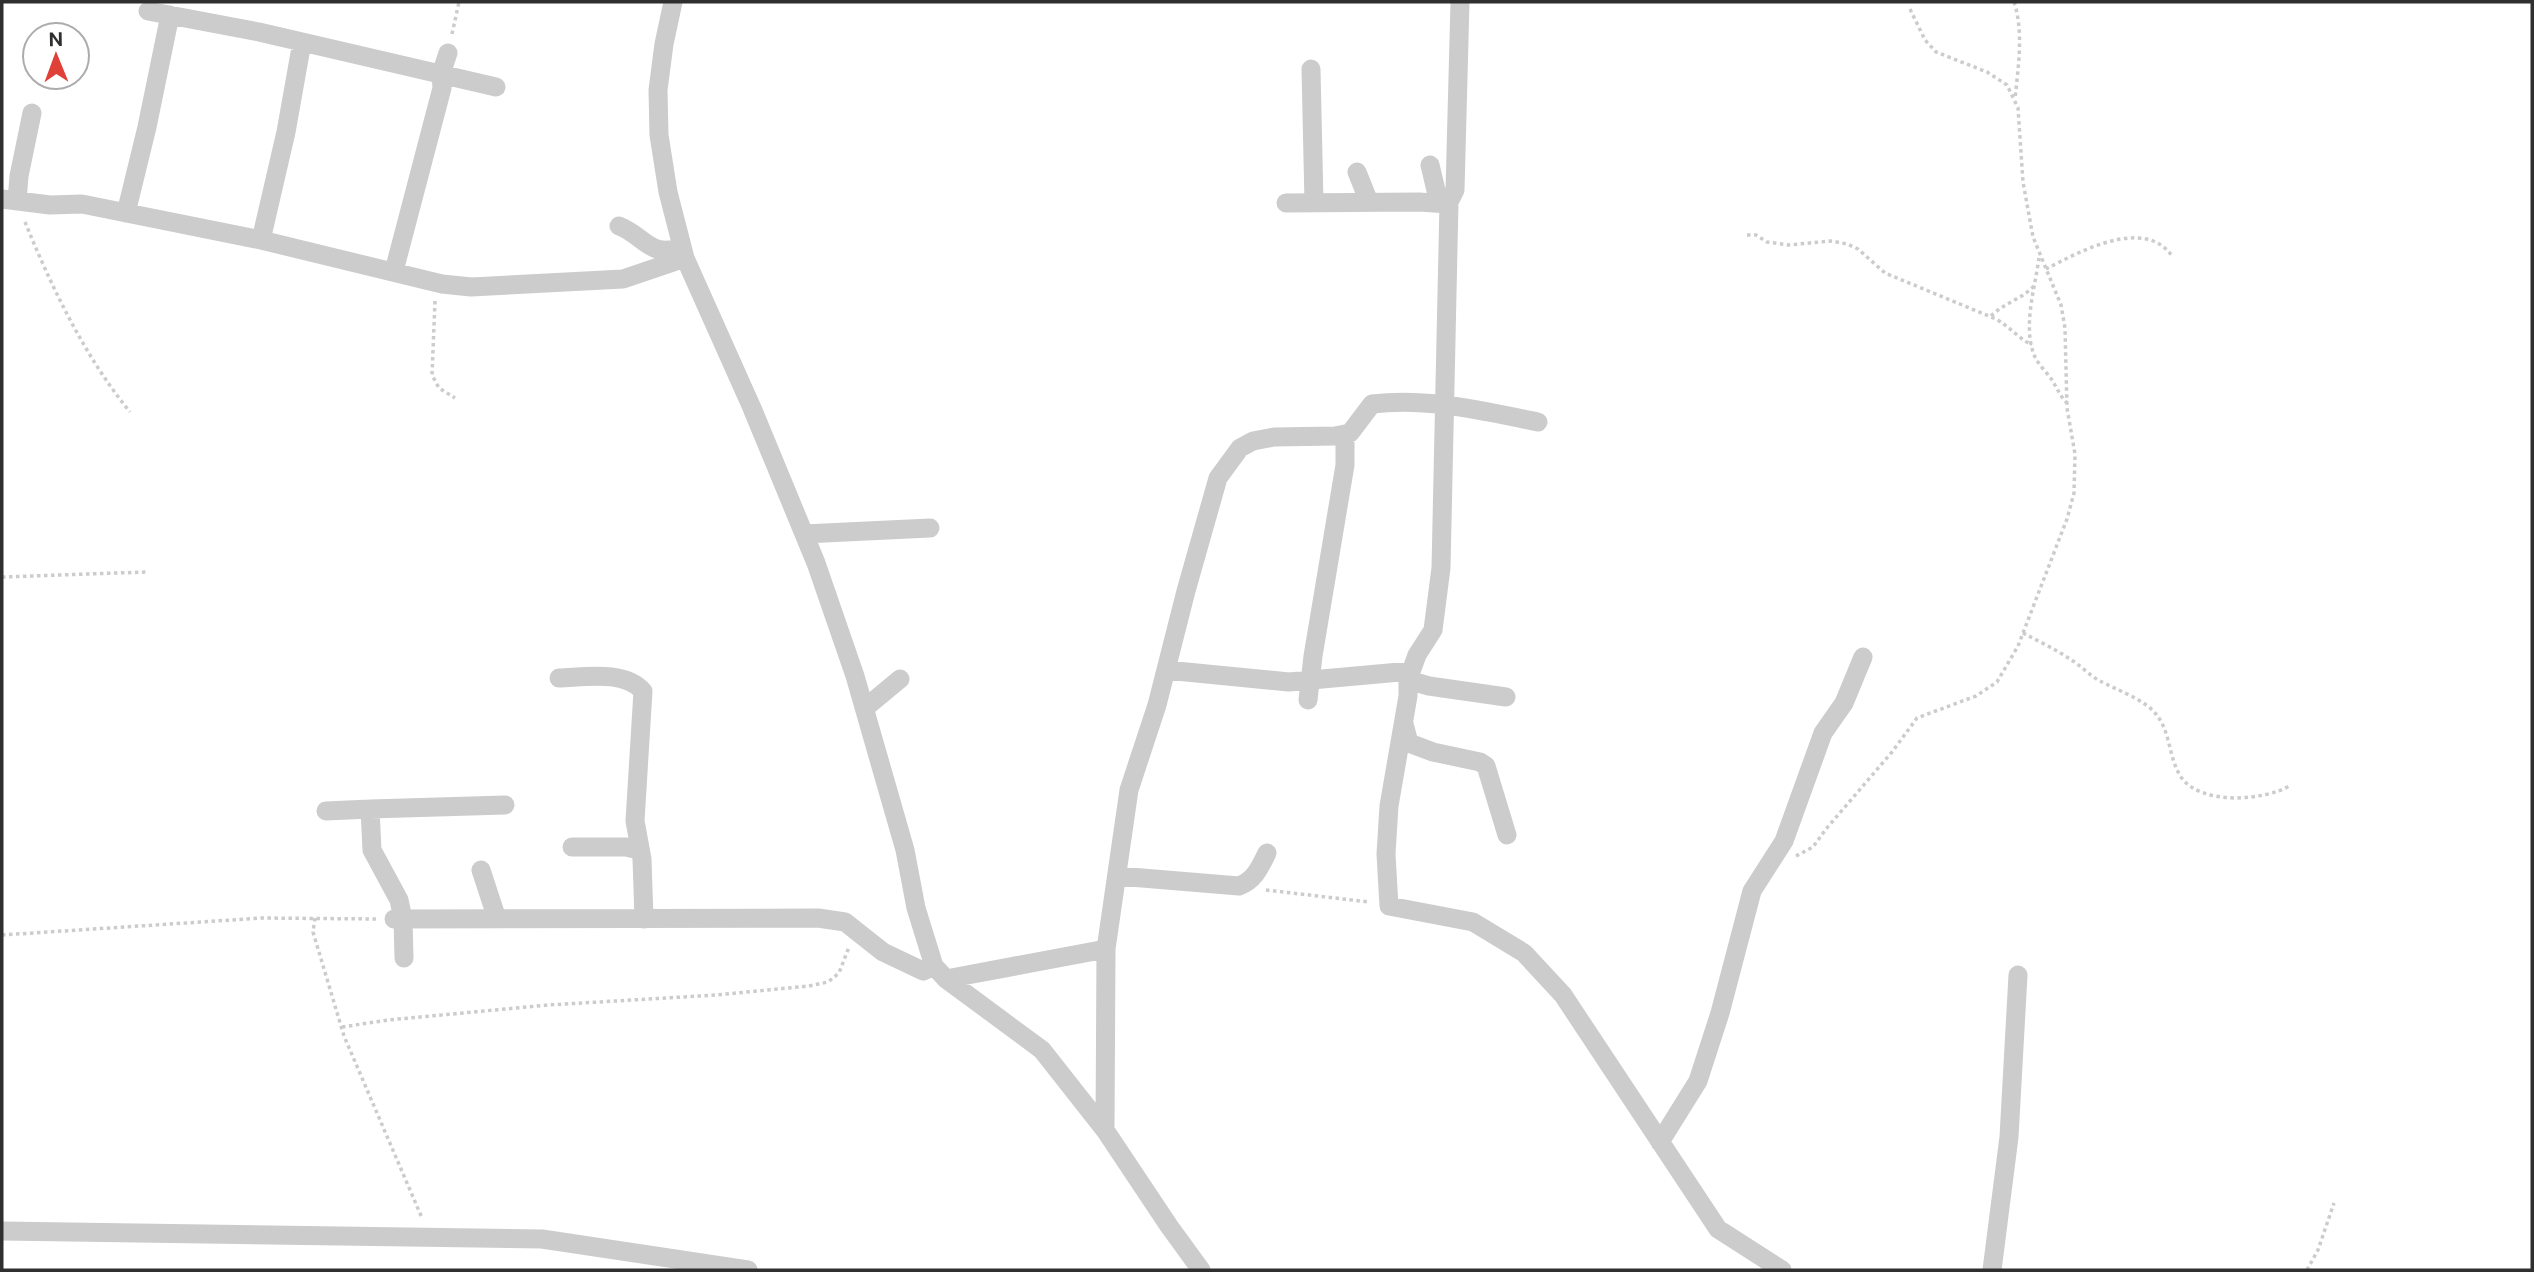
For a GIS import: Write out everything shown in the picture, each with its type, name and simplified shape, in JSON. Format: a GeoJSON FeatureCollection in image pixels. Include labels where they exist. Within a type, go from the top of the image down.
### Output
{"type":"FeatureCollection","features":[{"type":"Feature","properties":{"kind":"street"},"geometry":{"type":"LineString","coordinates":[[673,2],[658,90],[659,135],[668,192],[684,252],[804,534],[851,663],[905,850],[916,908],[940,972],[1042,1050],[1105,1130],[1201,1270]]}},
{"type":"Feature","properties":{"kind":"street"},"geometry":{"type":"LineString","coordinates":[[1444,204],[1455,190],[1460,2]]}},
{"type":"Feature","properties":{"kind":"street"},"geometry":{"type":"LineString","coordinates":[[148,11],[302,42],[496,87]]}},
{"type":"Feature","properties":{"kind":"street"},"geometry":{"type":"LineString","coordinates":[[126,213],[153,102],[170,15]]}},
{"type":"Feature","properties":{"kind":"street"},"geometry":{"type":"LineString","coordinates":[[261,240],[286,132],[302,42]]}},
{"type":"Feature","properties":{"kind":"street"},"geometry":{"type":"LineString","coordinates":[[394,271],[442,88],[441,74],[448,53]]}},
{"type":"Feature","properties":{"kind":"street"},"geometry":{"type":"LineString","coordinates":[[1311,69],[1314,203]]}},
{"type":"Feature","properties":{"kind":"street"},"geometry":{"type":"LineString","coordinates":[[32,113],[19,176],[9,200],[50,205],[82,204],[261,240],[436,282],[471,287],[624,279],[684,252]]}},
{"type":"Feature","properties":{"kind":"street"},"geometry":{"type":"LineString","coordinates":[[1430,165],[1444,204],[1446,404],[1441,568],[1433,630],[1417,654],[1409,676],[1404,723],[1389,806],[1386,854],[1389,905],[1473,922],[1524,953],[1563,995],[1718,1229],[1782,1270]]}},
{"type":"Feature","properties":{"kind":"street"},"geometry":{"type":"LineString","coordinates":[[1357,172],[1369,202]]}},
{"type":"Feature","properties":{"kind":"street"},"geometry":{"type":"LineString","coordinates":[[1286,203],[1444,204]]}},
{"type":"Feature","properties":{"kind":"street"},"geometry":{"type":"LineString","coordinates":[[619,226],[633,231],[650,247],[661,252],[684,252]]}},
{"type":"Feature","properties":{"kind":"street"},"geometry":{"type":"LineString","coordinates":[[1105,1130],[1106,950],[1129,790],[1166,670],[1218,478],[1240,448],[1252,441],[1274,437],[1345,435],[1357,425],[1372,404],[1446,404],[1538,422]]}},
{"type":"Feature","properties":{"kind":"street"},"geometry":{"type":"LineString","coordinates":[[1310,691],[1313,656],[1345,465],[1345,435]]}},
{"type":"Feature","properties":{"kind":"street"},"geometry":{"type":"LineString","coordinates":[[804,534],[930,527]]}},
{"type":"Feature","properties":{"kind":"street"},"geometry":{"type":"LineString","coordinates":[[1660,1142],[1698,1080],[1720,1013],[1752,891],[1784,841],[1823,733],[1844,703],[1863,657]]}},
{"type":"Feature","properties":{"kind":"street"},"geometry":{"type":"LineString","coordinates":[[1166,670],[1289,682],[1310,691],[1409,676],[1429,687],[1506,697]]}},
{"type":"Feature","properties":{"kind":"street"},"geometry":{"type":"LineString","coordinates":[[559,678],[604,677],[635,682],[643,691],[635,821],[642,859],[644,919]]}},
{"type":"Feature","properties":{"kind":"street"},"geometry":{"type":"LineString","coordinates":[[865,708],[900,679]]}},
{"type":"Feature","properties":{"kind":"street"},"geometry":{"type":"LineString","coordinates":[[1404,723],[1409,743],[1433,752],[1480,762],[1486,766],[1507,835]]}},
{"type":"Feature","properties":{"kind":"street"},"geometry":{"type":"LineString","coordinates":[[326,811],[505,805]]}},
{"type":"Feature","properties":{"kind":"street"},"geometry":{"type":"LineString","coordinates":[[370,809],[372,850],[399,900],[398,919],[404,958]]}},
{"type":"Feature","properties":{"kind":"street"},"geometry":{"type":"LineString","coordinates":[[572,847],[626,847],[639,850]]}},
{"type":"Feature","properties":{"kind":"street"},"geometry":{"type":"LineString","coordinates":[[1118,876],[1226,886],[1248,883],[1267,853]]}},
{"type":"Feature","properties":{"kind":"street"},"geometry":{"type":"LineString","coordinates":[[481,870],[497,919]]}},
{"type":"Feature","properties":{"kind":"street"},"geometry":{"type":"LineString","coordinates":[[398,919],[818,918],[845,922],[883,952],[923,971],[940,972],[1106,950]]}},
{"type":"Feature","properties":{"kind":"street"},"geometry":{"type":"LineString","coordinates":[[1992,1270],[2009,1138],[2018,975]]}},
{"type":"Feature","properties":{"kind":"street"},"geometry":{"type":"LineString","coordinates":[[2,1231],[542,1239],[748,1270]]}},
{"type":"Feature","properties":{"kind":"path"},"geometry":{"type":"LineString","coordinates":[[448,53],[459,2]]}},
{"type":"Feature","properties":{"kind":"path"},"geometry":{"type":"LineString","coordinates":[[2014,2],[2019,40],[2015,101]]}},
{"type":"Feature","properties":{"kind":"path"},"geometry":{"type":"LineString","coordinates":[[1765,869],[1814,848],[1826,829],[1917,718],[1976,696],[1997,682],[2023,633],[2067,519],[2074,493],[2075,454],[2067,403],[2065,328],[2061,305],[2033,237],[2023,182],[2018,107],[2007,85],[1987,72],[1936,52],[1925,40],[1910,9]]}},
{"type":"Feature","properties":{"kind":"path"},"geometry":{"type":"LineString","coordinates":[[9,200],[66,312],[116,394],[131,412]]}},
{"type":"Feature","properties":{"kind":"path"},"geometry":{"type":"LineString","coordinates":[[1747,235],[1756,235],[1767,242],[1788,245],[1831,241],[1847,244],[1858,249],[1885,273],[1991,316],[2010,326],[2017,337],[2032,345]]}},
{"type":"Feature","properties":{"kind":"path"},"geometry":{"type":"LineString","coordinates":[[2046,269],[2089,248],[2142,237],[2165,246],[2172,256]]}},
{"type":"Feature","properties":{"kind":"path"},"geometry":{"type":"LineString","coordinates":[[2040,256],[2030,324],[2032,345],[2035,357],[2067,403]]}},
{"type":"Feature","properties":{"kind":"path"},"geometry":{"type":"LineString","coordinates":[[436,282],[432,375],[439,388],[455,398]]}},
{"type":"Feature","properties":{"kind":"path"},"geometry":{"type":"LineString","coordinates":[[1991,316],[2000,307],[2022,296],[2035,285]]}},
{"type":"Feature","properties":{"kind":"path"},"geometry":{"type":"LineString","coordinates":[[2,577],[146,572]]}},
{"type":"Feature","properties":{"kind":"path"},"geometry":{"type":"LineString","coordinates":[[2023,633],[2071,659],[2096,679],[2155,712],[2168,733],[2180,775],[2194,788],[2246,798],[2278,793],[2291,786]]}},
{"type":"Feature","properties":{"kind":"path"},"geometry":{"type":"LineString","coordinates":[[1248,883],[1268,890],[1389,905]]}},
{"type":"Feature","properties":{"kind":"path"},"geometry":{"type":"LineString","coordinates":[[2,935],[262,918],[398,919]]}},
{"type":"Feature","properties":{"kind":"path"},"geometry":{"type":"LineString","coordinates":[[314,918],[313,932],[342,1027],[430,1237]]}},
{"type":"Feature","properties":{"kind":"path"},"geometry":{"type":"LineString","coordinates":[[342,1027],[548,1005],[716,995],[809,986],[828,982],[839,973],[857,931]]}},
{"type":"Feature","properties":{"kind":"path"},"geometry":{"type":"LineString","coordinates":[[2307,1270],[2318,1250],[2334,1203]]}}]}
